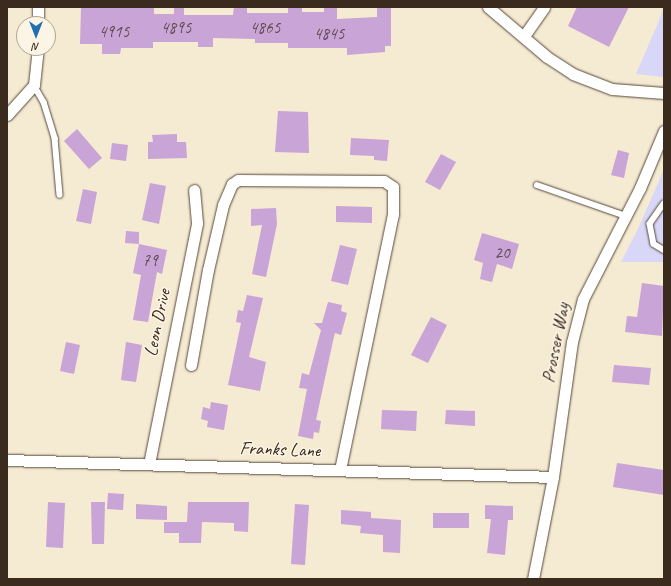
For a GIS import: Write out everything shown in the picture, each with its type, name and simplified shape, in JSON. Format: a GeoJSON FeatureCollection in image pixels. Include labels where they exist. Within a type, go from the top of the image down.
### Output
{"type":"FeatureCollection","features":[{"type":"Feature","properties":{"kind":"street"},"geometry":{"type":"LineString","coordinates":[[488,7],[547,57],[586,80],[612,89],[664,93]]}},
{"type":"Feature","properties":{"kind":"street"},"geometry":{"type":"LineString","coordinates":[[524,36],[544,7]]}},
{"type":"Feature","properties":{"kind":"street"},"geometry":{"type":"LineString","coordinates":[[7,115],[34,85],[37,56]]}},
{"type":"Feature","properties":{"kind":"street","name":"Prosser Way"},"geometry":{"type":"LineString","coordinates":[[533,579],[553,477],[577,320],[589,283],[627,216],[664,131]]}},
{"type":"Feature","properties":{"kind":"street"},"geometry":{"type":"LineString","coordinates":[[191,365],[210,262],[225,198],[232,184],[238,180],[384,181],[393,187],[393,214],[368,324],[340,470]]}},
{"type":"Feature","properties":{"kind":"street","name":"Leon Drive"},"geometry":{"type":"LineString","coordinates":[[149,464],[197,223],[194,190]]}},
{"type":"Feature","properties":{"kind":"street"},"geometry":{"type":"LineString","coordinates":[[7,460],[7,466]]}},
{"type":"Feature","properties":{"kind":"street","name":"Franks Lane"},"geometry":{"type":"LineString","coordinates":[[7,460],[553,477]]}},
{"type":"Feature","properties":{"kind":"lane"},"geometry":{"type":"LineString","coordinates":[[34,85],[44,102],[55,138],[60,195]]}},
{"type":"Feature","properties":{"kind":"lane"},"geometry":{"type":"LineString","coordinates":[[537,185],[627,216]]}},
{"type":"Feature","properties":{"kind":"lane"},"geometry":{"type":"LineString","coordinates":[[664,204],[650,224],[654,244],[664,250]]}},
{"type":"Feature","properties":{"kind":"shaded area"},"geometry":{"type":"Polygon","coordinates":[[[664,7],[664,77],[636,74],[658,23],[664,7]]]}},
{"type":"Feature","properties":{"kind":"shaded area"},"geometry":{"type":"Polygon","coordinates":[[[664,169],[664,262],[621,262],[638,229],[664,169]]]}},
{"type":"Feature","properties":{"kind":"building"},"geometry":{"type":"Polygon","coordinates":[[[81,7],[154,7],[154,14],[174,14],[174,7],[184,7],[184,15],[233,15],[234,7],[247,7],[247,13],[288,13],[288,7],[302,7],[302,12],[324,12],[324,7],[337,7],[337,19],[377,17],[377,7],[391,7],[391,46],[385,46],[385,52],[347,55],[347,48],[288,48],[288,43],[255,43],[255,39],[213,38],[213,47],[198,47],[198,42],[153,42],[153,48],[121,48],[120,54],[102,54],[102,44],[80,44],[81,7]]]}},
{"type":"Feature","properties":{"kind":"building"},"geometry":{"type":"Polygon","coordinates":[[[577,7],[629,7],[609,47],[568,26],[577,7]]]}},
{"type":"Feature","properties":{"kind":"building"},"geometry":{"type":"Polygon","coordinates":[[[278,111],[308,112],[309,153],[275,152],[278,111]]]}},
{"type":"Feature","properties":{"kind":"building"},"geometry":{"type":"Polygon","coordinates":[[[77,129],[102,158],[89,169],[64,141],[77,129]]]}},
{"type":"Feature","properties":{"kind":"building"},"geometry":{"type":"Polygon","coordinates":[[[177,134],[177,142],[186,142],[187,158],[148,159],[148,142],[153,142],[152,135],[177,134]]]}},
{"type":"Feature","properties":{"kind":"building"},"geometry":{"type":"Polygon","coordinates":[[[351,138],[389,140],[387,161],[374,160],[374,156],[350,155],[351,138]]]}},
{"type":"Feature","properties":{"kind":"building"},"geometry":{"type":"Polygon","coordinates":[[[112,143],[128,145],[126,161],[110,159],[112,143]]]}},
{"type":"Feature","properties":{"kind":"building"},"geometry":{"type":"Polygon","coordinates":[[[618,150],[629,153],[624,178],[611,175],[618,150]]]}},
{"type":"Feature","properties":{"kind":"building"},"geometry":{"type":"Polygon","coordinates":[[[441,154],[456,162],[440,190],[425,182],[441,154]]]}},
{"type":"Feature","properties":{"kind":"building"},"geometry":{"type":"Polygon","coordinates":[[[150,183],[166,186],[159,224],[142,220],[150,183]]]}},
{"type":"Feature","properties":{"kind":"building"},"geometry":{"type":"Polygon","coordinates":[[[83,189],[97,192],[91,224],[76,221],[83,189]]]}},
{"type":"Feature","properties":{"kind":"building"},"geometry":{"type":"Polygon","coordinates":[[[336,206],[372,207],[372,223],[336,222],[336,206]]]}},
{"type":"Feature","properties":{"kind":"building"},"geometry":{"type":"Polygon","coordinates":[[[276,208],[277,224],[266,277],[252,274],[262,225],[251,226],[251,209],[276,208]]]}},
{"type":"Feature","properties":{"kind":"building"},"geometry":{"type":"Polygon","coordinates":[[[126,231],[139,232],[139,244],[125,243],[126,231]]]}},
{"type":"Feature","properties":{"kind":"building"},"geometry":{"type":"Polygon","coordinates":[[[482,233],[519,244],[512,269],[497,264],[492,282],[480,279],[483,263],[474,260],[482,233]]]}},
{"type":"Feature","properties":{"kind":"building"},"geometry":{"type":"Polygon","coordinates":[[[139,244],[167,250],[162,274],[157,272],[148,322],[133,320],[141,275],[133,273],[139,244]]]}},
{"type":"Feature","properties":{"kind":"building"},"geometry":{"type":"Polygon","coordinates":[[[340,245],[357,249],[348,285],[331,281],[340,245]]]}},
{"type":"Feature","properties":{"kind":"building"},"geometry":{"type":"Polygon","coordinates":[[[642,283],[664,286],[662,336],[625,332],[627,316],[637,317],[642,283]]]}},
{"type":"Feature","properties":{"kind":"building"},"geometry":{"type":"Polygon","coordinates":[[[247,295],[263,298],[249,357],[266,362],[260,391],[228,385],[241,323],[236,322],[238,310],[243,311],[247,295]]]}},
{"type":"Feature","properties":{"kind":"building"},"geometry":{"type":"Polygon","coordinates":[[[328,302],[342,305],[341,311],[347,313],[341,335],[335,333],[316,420],[321,421],[319,433],[314,432],[313,439],[298,436],[307,389],[299,388],[302,373],[309,375],[321,330],[314,323],[322,323],[328,302]]]}},
{"type":"Feature","properties":{"kind":"building"},"geometry":{"type":"Polygon","coordinates":[[[431,317],[447,325],[428,363],[411,355],[431,317]]]}},
{"type":"Feature","properties":{"kind":"building"},"geometry":{"type":"Polygon","coordinates":[[[66,342],[80,345],[74,374],[60,371],[66,342]]]}},
{"type":"Feature","properties":{"kind":"building"},"geometry":{"type":"Polygon","coordinates":[[[126,342],[142,345],[136,382],[121,380],[126,342]]]}},
{"type":"Feature","properties":{"kind":"building"},"geometry":{"type":"Polygon","coordinates":[[[614,365],[651,368],[649,385],[612,382],[614,365]]]}},
{"type":"Feature","properties":{"kind":"building"},"geometry":{"type":"Polygon","coordinates":[[[211,402],[228,405],[224,430],[207,427],[208,421],[201,419],[203,407],[210,409],[211,402]]]}},
{"type":"Feature","properties":{"kind":"building"},"geometry":{"type":"Polygon","coordinates":[[[382,410],[417,411],[416,431],[381,429],[382,410]]]}},
{"type":"Feature","properties":{"kind":"building"},"geometry":{"type":"Polygon","coordinates":[[[446,410],[475,411],[475,426],[445,424],[446,410]]]}},
{"type":"Feature","properties":{"kind":"building"},"geometry":{"type":"Polygon","coordinates":[[[617,463],[664,470],[664,495],[613,487],[617,463]]]}},
{"type":"Feature","properties":{"kind":"building"},"geometry":{"type":"Polygon","coordinates":[[[108,493],[124,494],[123,510],[107,509],[108,493]]]}},
{"type":"Feature","properties":{"kind":"building"},"geometry":{"type":"Polygon","coordinates":[[[48,502],[65,503],[63,548],[46,547],[48,502]]]}},
{"type":"Feature","properties":{"kind":"building"},"geometry":{"type":"Polygon","coordinates":[[[91,502],[105,502],[104,544],[92,544],[91,502]]]}},
{"type":"Feature","properties":{"kind":"building"},"geometry":{"type":"Polygon","coordinates":[[[188,502],[249,502],[248,532],[234,531],[234,523],[202,522],[201,543],[179,543],[179,533],[164,533],[164,522],[187,522],[188,502]]]}},
{"type":"Feature","properties":{"kind":"building"},"geometry":{"type":"Polygon","coordinates":[[[136,504],[167,506],[167,520],[136,519],[136,504]]]}},
{"type":"Feature","properties":{"kind":"building"},"geometry":{"type":"Polygon","coordinates":[[[295,504],[309,505],[305,565],[291,564],[295,504]]]}},
{"type":"Feature","properties":{"kind":"building"},"geometry":{"type":"Polygon","coordinates":[[[485,505],[513,506],[513,520],[508,520],[505,555],[487,553],[491,519],[485,519],[485,505]]]}},
{"type":"Feature","properties":{"kind":"building"},"geometry":{"type":"Polygon","coordinates":[[[341,510],[371,512],[371,518],[401,520],[400,553],[383,552],[383,535],[360,533],[361,526],[341,524],[341,510]]]}},
{"type":"Feature","properties":{"kind":"building"},"geometry":{"type":"Polygon","coordinates":[[[433,513],[469,513],[469,528],[433,528],[433,513]]]}}]}
